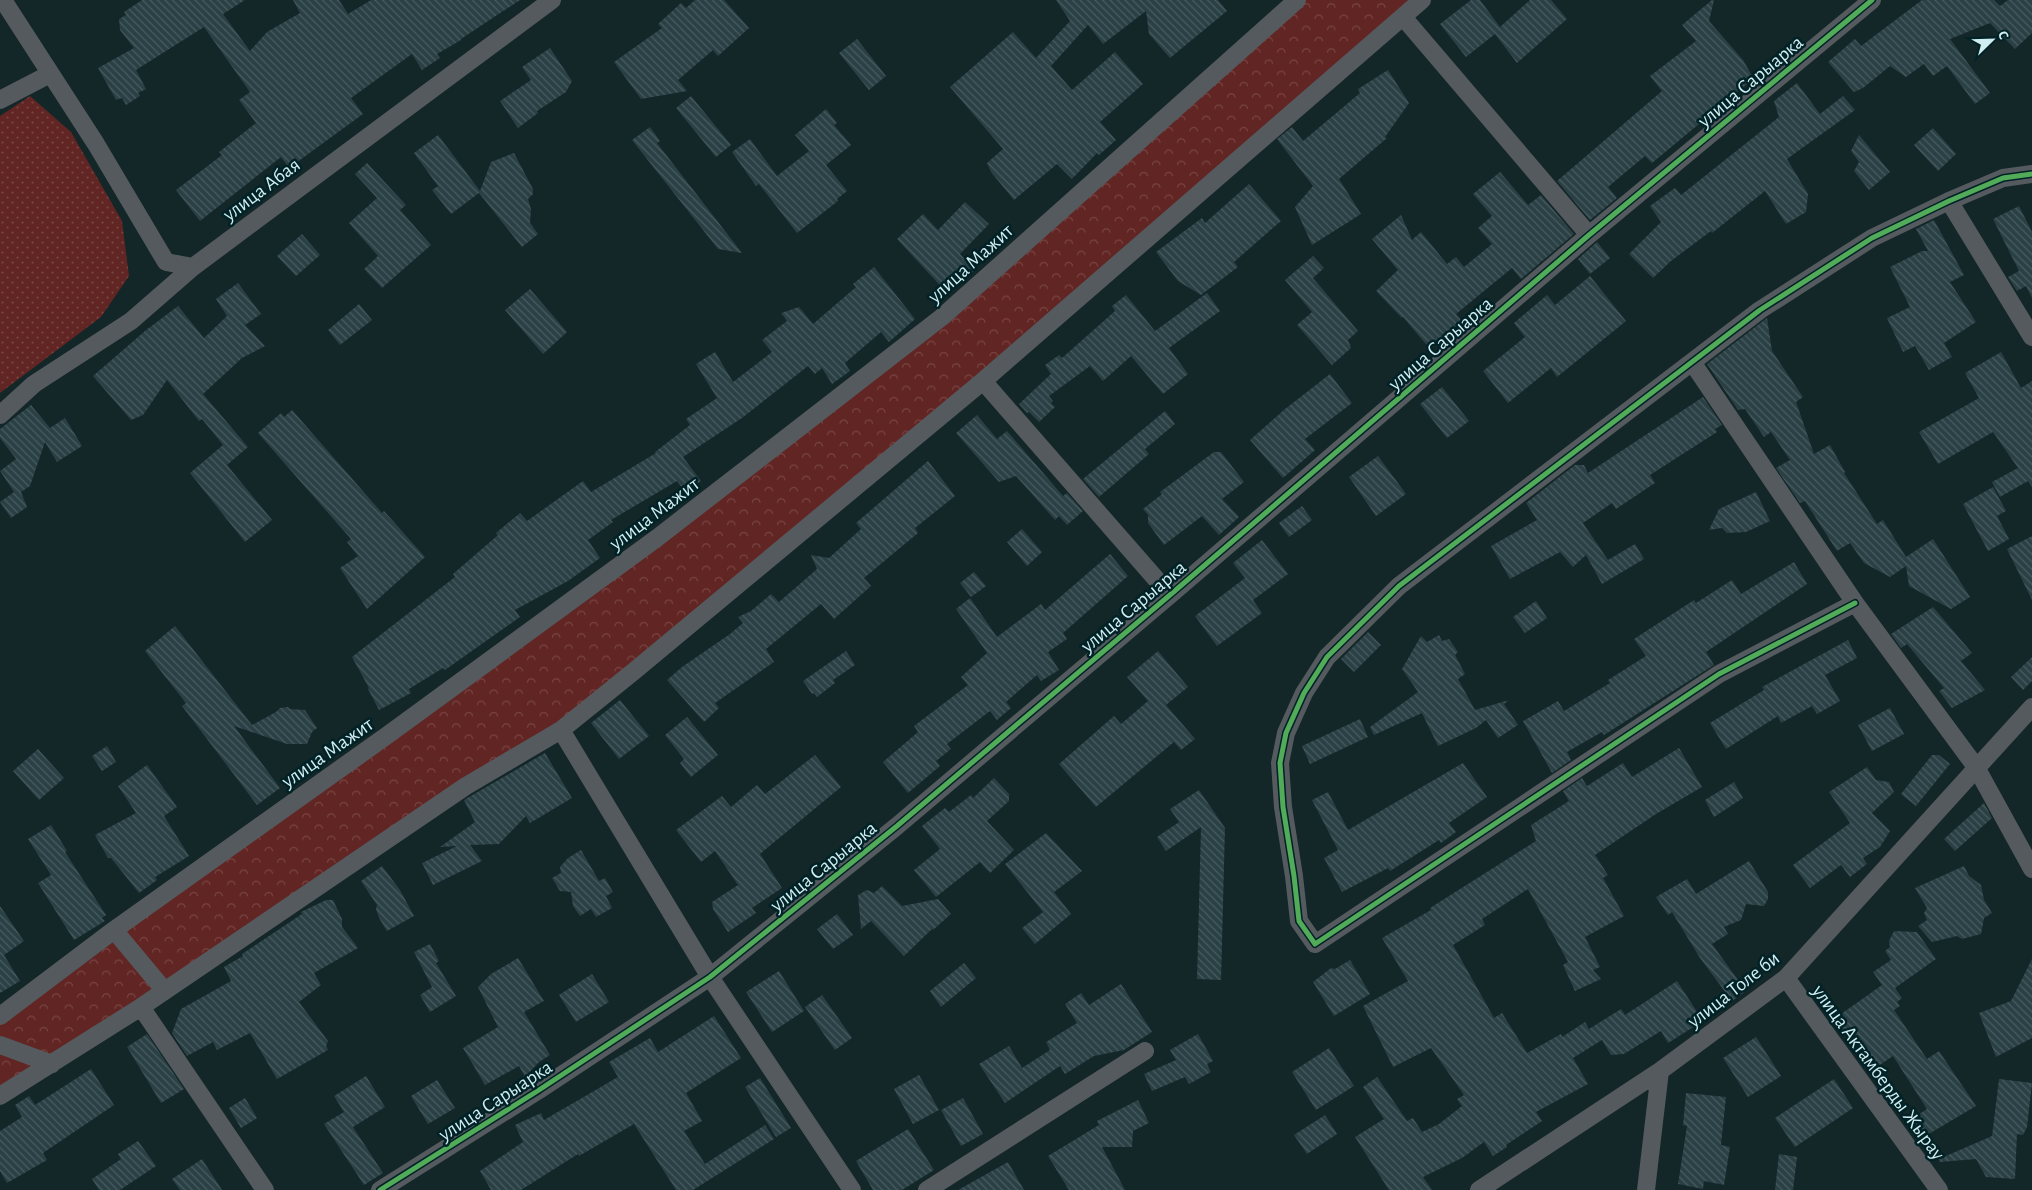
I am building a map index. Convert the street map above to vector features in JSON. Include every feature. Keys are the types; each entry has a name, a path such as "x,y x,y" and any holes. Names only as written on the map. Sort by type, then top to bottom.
{"street":[{"path":"3,0 96,144 166,262 193,267"},
{"name":"улица Абая","path":"0,415 34,384 131,321 193,267 552,0"},
{"name":"улица Мажит","path":"0,1016 114,930 389,734 657,538 942,317 1298,0"},
{"path":"0,1096 141,1007 466,786 560,730 641,666 983,380 1422,0"},
{"name":"улица Сарыарка","path":"380,1190 539,1090 710,977 897,826 1170,595 1589,235 1872,0"},
{"path":"1403,17 1589,235"},
{"path":"0,100 50,74"},
{"path":"1856,603 1719,674 1315,944 1299,921 1283,807 1280,763 1286,733 1304,693 1327,657 1399,586 1760,310 1872,238 2003,178 2032,174"},
{"path":"1949,202 2032,337"},
{"path":"1692,362 1856,603 1976,766 2032,869"},
{"path":"983,380 1170,595"},
{"name":"улица Толе би","path":"1479,1190 1660,1071 1786,978 1976,766 2032,707"},
{"path":"560,730 710,977 852,1190"},
{"path":"114,930 164,990"},
{"name":"улица Актамберды Жырау","path":"1786,978 1939,1190"},
{"path":"141,1007 265,1190"},
{"path":"0,1045 52,1064"},
{"path":"927,1190 1145,1051"},
{"path":"1646,1190 1660,1071"}],"green space":[{"path":"1300,0 1429,0 985,384 560,721 0,1096 0,1022 939,316"},
{"path":"30,96 71,132 122,221 129,276 101,317 0,393 0,116"}],"building":[{"path":"142,0 245,0 223,14 250,51 267,32 300,13 293,0 339,0 348,14 371,0 520,0 437,54 440,58 422,70 412,54 351,98 363,114 289,168 281,157 200,221 176,190 222,155 219,152 256,123 239,100 250,92 204,27 136,70 146,89 138,93 140,96 126,105 122,98 116,100 98,68 134,48 120,30 119,19 126,15 124,12"},
{"path":"695,0 724,0 749,28 718,56 713,50 678,80 687,91 641,99 614,62 662,28 658,24 681,3 686,8"},
{"path":"1056,0 1218,0 1227,11 1170,58 1149,34 1146,11 1103,44 1088,25 1051,66 1072,90 1115,52 1143,84 1100,122 1116,140 1099,155 1097,153 1072,179 1057,164 1014,200 991,172 987,163 1003,149 950,87 1013,32 1036,58 1070,21"},
{"path":"1471,0 1480,0 1500,27 1530,0 1551,0 1567,19 1517,63 1495,34 1466,57 1440,24"},
{"path":"1714,0 1709,21 1743,60 1751,74 1752,80 1652,163 1645,156 1608,187 1617,198 1590,220 1557,181 1662,91 1650,76 1696,41 1682,25"},
{"path":"1922,0 1994,0 2000,6 2008,0 2032,0 2032,33 2015,49 1990,23 1950,39 1990,93 1975,104 1947,66 1933,76 1924,64 1906,77 1890,66 1863,88 1854,92 1828,62 1855,39 1861,46"},
{"path":"857,39 886,76 869,90 839,53"},
{"path":"550,48 572,81 566,92 537,111 538,113 518,128 500,101 531,80 522,67"},
{"path":"1388,70 1409,103 1385,137 1387,138 1339,179 1361,214 1312,245 1295,207 1313,186 1277,139 1292,127 1303,141 1360,93 1358,89"},
{"path":"1797,83 1820,114 1843,96 1855,110 1787,159 1808,194 1806,212 1786,224 1765,191 1712,233 1711,231 1671,261 1653,278 1629,254 1661,222 1650,206 1675,188 1681,195 1779,117 1774,101"},
{"path":"691,96 731,145 716,157 676,108"},
{"path":"826,109 837,123 834,125 851,145 826,165 847,191 837,199 838,201 797,233 759,184 756,186 732,152 750,139 777,176 809,151 795,135"},
{"path":"650,127 660,141 657,143 742,253 718,249 632,140"},
{"path":"1933,128 1956,154 1938,171 1914,145"},
{"path":"438,135 480,191 491,162 514,153 533,189 533,194 528,199 531,209 530,223 538,234 522,247 479,193 451,214 432,190 438,186 414,153"},
{"path":"1859,135 1890,172 1869,190 1854,171 1859,162 1851,151"},
{"path":"367,163 406,205 400,210 431,245 382,288 364,269 378,256 349,223 377,198 355,174"},
{"path":"1500,172 1528,205 1541,195 1574,234 1521,279 1512,268 1456,314 1462,321 1430,349 1403,317 1376,291 1398,270 1372,239 1401,215 1412,240 1421,232 1447,264 1456,257 1464,267 1492,244 1478,228 1492,216 1473,194"},
{"path":"1249,184 1281,221 1234,262 1238,267 1201,295 1178,281 1156,252 1202,218 1205,223"},
{"path":"965,202 989,224 960,254 975,270 948,294 897,239 923,214 938,230"},
{"path":"2019,206 2032,232 2032,298 2026,286 2017,291 2008,277 2019,271 1993,219"},
{"path":"1934,220 1964,275 1950,282 1976,322 1944,343 1952,357 1929,370 1915,346 1903,352 1887,318 1910,307 1890,267 1922,251 1928,251 1916,229"},
{"path":"302,234 320,255 296,276 277,256"},
{"path":"1597,242 1610,258 1590,274 1578,259"},
{"path":"1313,256 1324,268 1313,278 1358,331 1348,340 1351,348 1332,365 1297,325 1312,312 1285,280"},
{"path":"874,267 915,319 889,342 881,332 845,363 850,371 832,384 822,368 815,374 808,366 742,418 683,457 701,481 685,492 677,481 611,520 613,522 588,540 600,558 568,581 515,610 520,617 445,670 443,668 409,689 411,693 379,710 352,657 455,577 453,574 520,513 527,521 583,481 591,492 656,453 690,425 686,419 717,398 696,364 715,352 733,382 772,352 762,340 787,321 781,313 799,307 813,324 856,287 853,284"},
{"path":"1590,276 1626,321 1557,377 1551,368 1508,403 1483,371 1525,337 1514,323 1547,295 1555,305"},
{"path":"238,283 261,314 245,325 265,346 242,358 203,394 248,447 227,465 272,520 245,542 190,473 223,445 202,419 199,421 167,380 143,415 131,420 93,376 145,331 178,306 204,338 227,316 216,299"},
{"path":"530,289 567,332 543,354 505,310"},
{"path":"1207,293 1220,311 1169,348 1188,374 1163,394 1131,356 1103,381 1090,366 1049,396 1053,401 1051,403 1055,407 1039,422 1019,404 1051,374 1045,365 1059,355 1062,358 1115,311 1112,306 1126,295 1155,331"},
{"path":"359,304 372,320 340,345 328,330"},
{"path":"1767,318 1772,351 1803,397 1796,402 1814,454 1830,445 1844,473 1877,524 1883,520 1906,557 1933,539 1970,597 1951,609 1909,586 1906,566 1890,577 1864,563 1850,543 1837,551 1805,501 1800,503 1776,468 1790,460 1771,432 1764,437 1745,409 1738,410 1707,364"},
{"path":"2001,352 2021,388 2032,381 2032,487 2028,481 2000,497 1992,482 2018,468 1993,432 1938,464 1919,432 1979,398 1965,373"},
{"path":"1330,374 1352,403 1305,439 1315,450 1283,478 1250,440 1285,409"},
{"path":"1442,387 1469,421 1447,438 1420,404"},
{"path":"1703,397 1722,425 1715,429 1717,432 1650,475 1655,483 1616,509 1612,503 1583,523 1608,560 1635,544 1644,559 1602,584 1586,555 1573,567 1560,552 1510,579 1491,546 1537,520 1526,503 1575,465 1584,465 1588,473"},
{"path":"31,405 50,428 65,418 82,446 57,462 45,442 30,486 21,492 27,507 11,518 0,502 14,492 0,471 16,459 0,438 0,429"},
{"path":"292,410 382,513 384,511 425,557 367,609 340,568 358,556 347,542 351,539 258,433 281,413 284,417"},
{"path":"1165,411 1175,424 1145,449 1149,454 1099,497 1083,479"},
{"path":"977,415 997,439 1007,431 1063,496 1067,493 1083,511 1067,525 1059,516 1055,520 1016,476 999,482 956,433"},
{"path":"1214,452 1221,452 1244,482 1222,499 1239,517 1219,535 1202,516 1164,545 1148,523 1148,515 1143,509 1162,494 1160,492"},
{"path":"1378,456 1406,494 1376,516 1349,477"},
{"path":"928,461 955,496 915,528 918,533 864,578 871,586 834,619 821,604 766,649 774,662 715,703 719,708 704,722 667,680 682,667 730,634 743,623 738,617 751,611 771,594 779,602 817,569 811,555 829,558 861,529 856,523"},
{"path":"1993,487 2006,511 1997,516 2009,539 1988,551 1963,504"},
{"path":"1756,492 1770,521 1746,532 1727,533 1722,528 1709,530 1719,509"},
{"path":"1302,506 1312,520 1289,537 1279,523"},
{"path":"1022,529 1042,552 1027,566 1007,542"},
{"path":"2032,536 2032,600 2007,549"},
{"path":"1262,540 1288,574 1253,600 1262,613 1217,646 1195,616 1245,578 1233,563"},
{"path":"1110,554 1128,576 1063,633 1067,639 1048,652 1059,670 1041,681 1037,675 1006,702 1011,708 997,720 990,711 947,744 951,749 936,761 940,766 908,793 883,762 918,732 914,726 968,685 961,677 987,653 956,609 970,598 997,637 1041,604 1045,610"},
{"path":"1794,562 1807,584 1706,652 1714,665 1604,735 1602,732 1567,752 1571,760 1552,773 1523,721 1558,701 1564,711 1610,683 1608,680 1646,656 1634,639 1694,600 1696,603 1732,580 1741,594"},
{"path":"974,572 986,586 971,597 960,583"},
{"path":"1536,601 1547,618 1525,633 1513,617"},
{"path":"1933,607 1972,653 1961,661 1985,690 1952,708 1939,691 1944,688 1907,644 1901,648 1891,634"},
{"path":"175,626 252,725 280,708 288,707 290,709 305,710 317,728 312,732 307,744 287,744 234,726 280,788 257,805 182,706 186,703 145,651"},
{"path":"1368,632 1381,645 1354,672 1341,659"},
{"path":"1439,635 1442,641 1449,639 1458,652 1455,655 1465,674 1458,679 1475,710 1509,700 1504,704 1518,725 1498,738 1486,720 1476,728 1438,746 1422,713 1374,735 1370,727 1418,692 1402,669 1421,636 1427,642"},
{"path":"1848,640 1857,658 1825,675 1840,701 1817,714 1812,706 1781,723 1778,716 1726,749 1710,723 1764,690 1762,687"},
{"path":"846,651 855,665 833,680 835,683 817,697 814,693 812,694 803,681"},
{"path":"1158,651 1188,687 1166,705 1195,739 1181,750 1174,742 1096,807 1059,764 1114,716 1121,724 1148,701 1127,677"},
{"path":"2032,657 2032,681 2023,690 2011,677"},
{"path":"620,700 649,736 619,759 591,723"},
{"path":"1890,708 1904,734 1872,751 1858,725"},
{"path":"687,717 718,755 691,777 680,763 684,759 665,735"},
{"path":"1360,719 1368,737 1310,764 1302,746"},
{"path":"107,746 116,762 102,771 92,756"},
{"path":"1679,748 1702,787 1656,814 1595,855 1608,875 1603,878 1624,916 1585,937 1600,967 1593,970 1601,979 1575,991 1563,965 1568,962 1528,889 1482,919 1485,925 1453,945 1494,1018 1502,1013 1527,1053 1561,1034 1562,1037 1585,1022 1589,1029 1621,1009 1625,1015 1677,981 1703,1021 1668,1043 1661,1031 1624,1054 1611,1055 1602,1040 1573,1058 1588,1084 1536,1112 1542,1121 1506,1145 1507,1147 1493,1156 1484,1142 1462,1158 1423,1177 1432,1190 1389,1190 1355,1137 1384,1119 1363,1087 1377,1077 1407,1121 1413,1118 1422,1132 1439,1124 1462,1106 1457,1099 1464,1095 1431,1048 1393,1067 1363,1006 1408,981 1382,938 1431,910 1430,908 1536,841 1531,825 1569,801 1563,791 1582,778 1587,786 1623,763 1632,777"},
{"path":"38,749 64,778 39,800 13,771"},
{"path":"545,753 572,798 530,823 526,816 499,844 470,845 482,861 433,885 422,863 457,846 440,847 475,822 464,800"},
{"path":"815,755 841,787 760,854 782,888 752,908 756,913 728,932 713,909 712,902 738,885 715,851 701,862 676,830 722,796 731,807 757,785 765,794"},
{"path":"1932,755 1939,755 1950,764 1916,806 1901,794"},
{"path":"1463,763 1487,797 1449,823 1456,832 1441,843 1439,840 1390,871 1388,868 1342,892 1324,858 1338,850 1312,800 1328,792 1348,830"},
{"path":"147,765 177,807 164,816 189,856 155,877 157,880 139,893 111,858 108,858 95,835 136,813 118,786"},
{"path":"1867,767 1876,780 1889,782 1894,792 1872,813 1890,831 1880,847 1863,858 1867,864 1850,877 1841,865 1810,888 1793,865 1850,823 1829,792"},
{"path":"994,778 1009,794 1009,801 987,821 1014,850 990,873 980,862 936,897 914,870 940,849 922,826 945,808 949,812 971,795 973,798"},
{"path":"1734,782 1743,798 1714,817 1705,800"},
{"path":"1199,790 1225,828 1221,980 1197,979 1201,827 1166,851 1157,837 1179,822 1170,809"},
{"path":"1984,803 1992,818 1955,851 1944,839"},
{"path":"51,825 67,851 65,852 106,915 102,918 105,921 74,940 38,883 51,875 28,839"},
{"path":"1046,833 1082,871 1054,892 1071,914 1035,944 1022,928 1043,912 1005,864"},
{"path":"581,850 599,881 605,878 613,892 606,896 612,908 596,917 591,909 580,916 573,906 571,892 560,891 552,878 561,873 560,867 568,858"},
{"path":"1749,861 1768,892 1768,899 1764,906 1746,904 1741,920 1724,927 1728,934 1712,944 1746,991 1732,1001 1700,958 1672,912 1668,915 1656,897 1687,879 1696,894"},
{"path":"382,866 400,890 414,916 387,931 379,918 376,909 377,905 361,881"},
{"path":"1964,866 1969,876 1981,885 1984,900 1992,913 1984,918 1981,934 1962,939 1957,936 1932,942 1918,926 1927,920 1924,913 1927,908 1915,888"},
{"path":"882,886 902,906 938,899 951,914 904,956 871,921 861,929 858,895 867,890 874,893"},
{"path":"326,900 333,900 342,919 342,927 358,948 314,973 321,985 299,1002 328,1041 326,1046 328,1050 277,1079 250,1033 217,1050 213,1042 187,1056 172,1033 181,1009 231,981 224,967 243,956 242,954 302,914 301,912"},
{"path":"0,906 24,941 4,955 20,981 0,993"},
{"path":"837,914 853,935 833,949 817,929"},
{"path":"1894,931 1917,932 1936,959 1895,988 1902,998 1897,1002 1900,1006 1894,1010 1927,1059 1939,1051 1976,1106 1922,1138 1910,1120 1927,1109 1893,1056 1874,1069 1850,1033 1845,1036 1834,1019 1882,985 1873,972 1891,960 1885,951 1890,947 1889,941"},
{"path":"430,944 439,961 436,963 456,996 430,1012 420,995 432,987 414,952"},
{"path":"518,958 544,1001 524,1012 550,1055 539,1062 525,1077 519,1066 485,1085 463,1048 498,1027 478,987 491,974"},
{"path":"2032,959 2032,1038 1996,1057 1979,1013 2011,1001"},
{"path":"1350,960 1370,994 1334,1016 1313,982 1331,968 1335,969"},
{"path":"964,963 976,978 941,1007 930,991"},
{"path":"779,971 804,1011 772,1032 746,992"},
{"path":"592,974 609,1002 576,1022 559,995"},
{"path":"1121,984 1152,1032 1124,1050 1094,1056 1065,1074 1060,1066 1005,1103 979,1064 1009,1046 1022,1068 1050,1050 1046,1042 1077,1023 1065,1004 1081,993 1089,1005"},
{"path":"822,995 852,1038 835,1050 805,1007"},
{"path":"714,1016 741,1058 686,1093 702,1121 684,1131 705,1164 765,1125 774,1139 693,1190 676,1190 634,1124 579,1156 578,1154 521,1190 491,1190 480,1171 523,1142 515,1125 541,1113 544,1120 618,1077 609,1062 650,1038 658,1052"},
{"path":"147,1034 184,1089 161,1103 127,1047"},
{"path":"1198,1034 1213,1061 1207,1064 1211,1072 1189,1084 1185,1077 1152,1091 1144,1074 1176,1060 1170,1050"},
{"path":"1756,1037 1781,1076 1748,1097 1723,1058"},
{"path":"1329,1048 1354,1086 1316,1110 1292,1072"},
{"path":"91,1069 114,1105 43,1153 47,1160 7,1183 0,1171 0,1131 22,1117 15,1105 29,1096 35,1105"},
{"path":"919,1075 939,1110 913,1124 894,1089"},
{"path":"366,1076 385,1107 353,1127 383,1173 364,1185 324,1124 344,1112 334,1096"},
{"path":"760,1078 791,1128 776,1137 745,1087"},
{"path":"1834,1079 1853,1108 1795,1147 1775,1118"},
{"path":"1999,1079 2032,1083 2027,1127 2023,1135 2017,1134 2015,1179 1986,1177 1976,1159 1940,1162 1939,1159 1992,1136"},
{"path":"437,1080 455,1108 428,1124 411,1096"},
{"path":"1686,1093 1726,1097 1721,1145 1730,1147 1724,1185 1704,1181 1703,1189 1678,1184 1687,1126 1683,1125"},
{"path":"245,1098 257,1118 241,1128 229,1108"},
{"path":"963,1098 983,1134 961,1146 941,1110"},
{"path":"1138,1100 1149,1123 1133,1131 1132,1147 1102,1147 1125,1190 1069,1190 1048,1156 1099,1125 1097,1121"},
{"path":"1325,1115 1337,1134 1307,1154 1294,1135"},
{"path":"908,1129 934,1170 902,1190 873,1190 856,1161"},
{"path":"138,1141 156,1166 120,1190 99,1190 92,1179 121,1159 118,1154"},
{"path":"1779,1154 1797,1157 1793,1190 1775,1190"},
{"path":"202,1159 222,1190 180,1190 172,1179"},
{"path":"1008,1162 1024,1190 958,1190"}],"cycle path":[{"path":"380,1190 539,1090 710,977 897,826 1170,595 1589,235 1872,0"},
{"path":"1855,603 1719,674 1315,944 1299,921 1283,807 1280,763 1286,733 1304,693 1327,657 1399,586 1760,310 1872,238 1949,201 2003,178 2032,174"}]}
